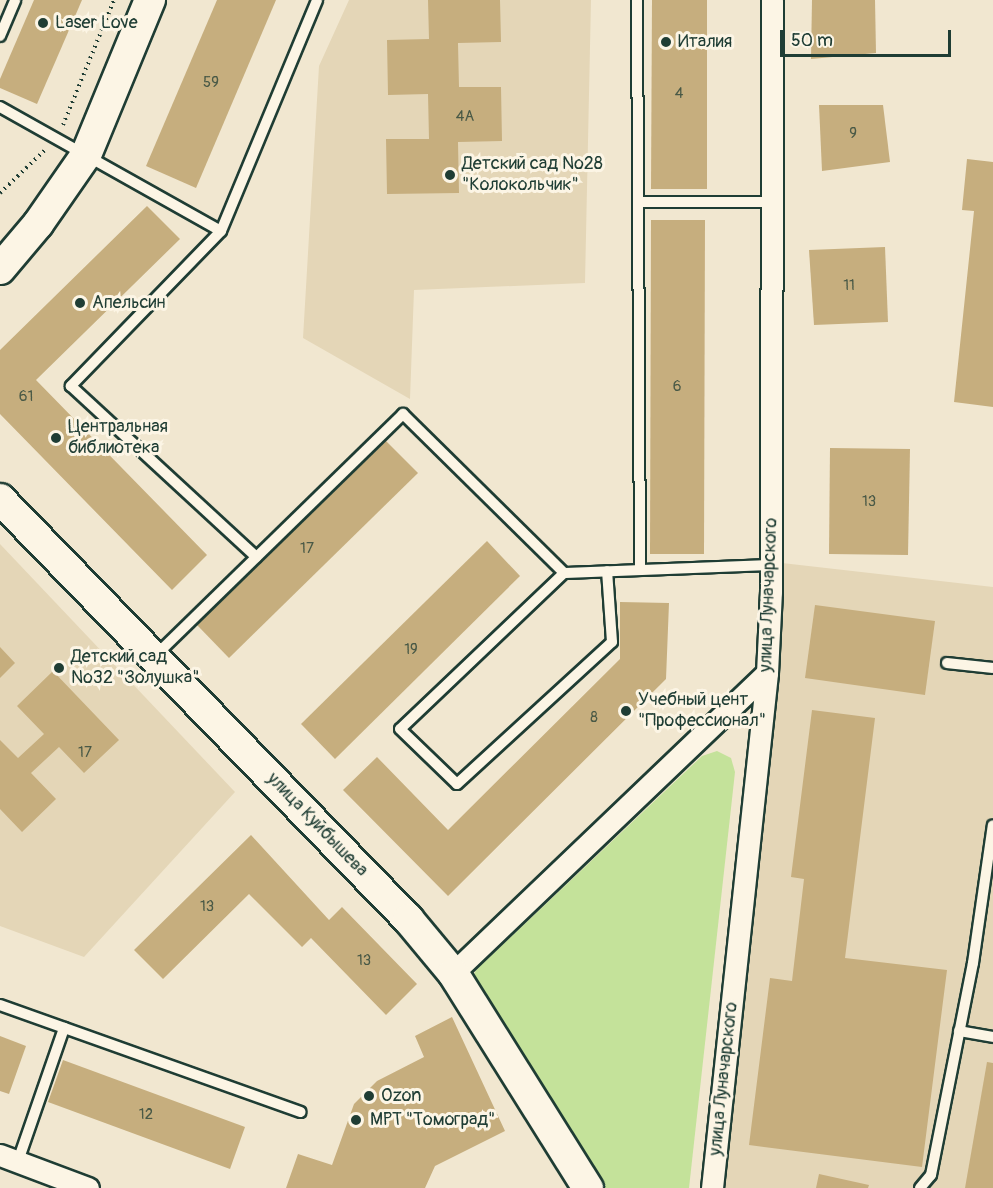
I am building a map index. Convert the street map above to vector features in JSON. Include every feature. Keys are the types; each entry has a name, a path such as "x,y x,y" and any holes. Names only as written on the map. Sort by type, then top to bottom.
{"street":[{"path":"0,269 38,224 86,155 150,0"},
{"name":"улица Луначарского","path":"712,1188 767,673 771,565 772,0"},
{"name":"улица Куйбышева","path":"0,499 408,919 453,973 588,1188"},
{"path":"453,973 767,673"},
{"path":"9,1158 88,1188"}],"lane":[{"path":"0,36 15,0"},
{"path":"256,557 71,386 221,231 316,0"},
{"path":"637,0 640,570"},
{"path":"0,107 221,231"},
{"path":"638,202 771,202"},
{"path":"154,658 403,414 564,573"},
{"path":"607,571 612,642 457,784 400,729 564,573 607,571 771,565"},
{"path":"947,663 993,668"},
{"path":"920,1188 931,1175 973,963 993,825"},
{"path":"0,1005 301,1112"},
{"path":"9,1158 64,1028"},
{"path":"959,1031 993,1037"}],"path":[{"path":"0,193 57,138 114,0"}],"shaded area":[{"name":"Детский сад №28 \"Колокольчик\"","path":"349,0 591,0 585,283 414,290 410,399 303,338 319,66"},
{"name":"Детский сад №32 \"Золушка\"","path":"0,544 235,792 84,957 0,926"},
{"path":"782,563 993,587 993,1188 722,1188"}],"green space":[{"path":"717,751 731,758 735,772 689,1188 605,1188 474,986 472,978 476,970 702,756"}],"building":[{"path":"34,0 82,0 37,104 0,88 0,79"},
{"path":"217,0 276,0 196,188 146,166"},
{"path":"428,0 500,0 501,42 458,43 459,87 501,87 502,141 458,142 459,193 387,194 386,139 429,139 428,94 388,95 387,40 429,39"},
{"path":"652,0 707,0 707,189 651,189"},
{"path":"812,0 875,0 876,53 811,59"},
{"path":"819,105 883,105 890,162 822,171"},
{"path":"967,159 993,162 993,407 954,402 974,211 962,210"},
{"path":"147,206 180,239 36,380 207,555 172,590 0,414 0,350"},
{"path":"651,220 705,220 704,554 650,554"},
{"path":"885,247 888,322 814,325 809,250"},
{"path":"386,441 418,473 229,658 197,625"},
{"path":"830,448 910,449 908,555 829,554"},
{"path":"487,541 520,576 335,759 301,724"},
{"path":"620,602 669,603 666,679 448,896 343,790 377,757 448,830 620,659"},
{"path":"815,605 935,621 925,695 805,678"},
{"path":"0,647 15,663 0,678"},
{"path":"53,671 119,740 84,773 59,747 31,773 56,799 22,832 0,809 0,740 18,758 44,734 17,706"},
{"path":"812,710 875,718 845,958 947,970 922,1167 749,1145 770,978 792,981 804,879 791,877"},
{"path":"251,835 329,920 342,907 417,984 386,1015 311,938 302,947 249,894 163,979 134,950"},
{"path":"452,1017 505,1131 435,1166 425,1188 286,1188 298,1154 332,1165 354,1104 377,1081 424,1057 415,1036"},
{"path":"0,1036 26,1046 9,1094 0,1091"},
{"path":"63,1060 245,1127 230,1169 48,1102"},
{"path":"987,1062 993,1063 993,1188 965,1188"},
{"path":"819,1174 869,1185 868,1188 816,1188"}],"place":[{"name":"Laser Love","path":"43,23"},
{"name":"Италия","path":"666,42"},
{"name":"Детский сад №28 \"Колокольчик\"","path":"450,175"},
{"name":"Апельсин","path":"80,303"},
{"name":"Центральная библиотека","path":"56,438"},
{"name":"Детский сад №32 \"Золушка\"","path":"59,668"},
{"name":"Учебный цент \"Профессионал\"","path":"626,711"},
{"name":"Ozon","path":"369,1096"},
{"name":"МРТ \"Томоград\"","path":"356,1120"}]}
